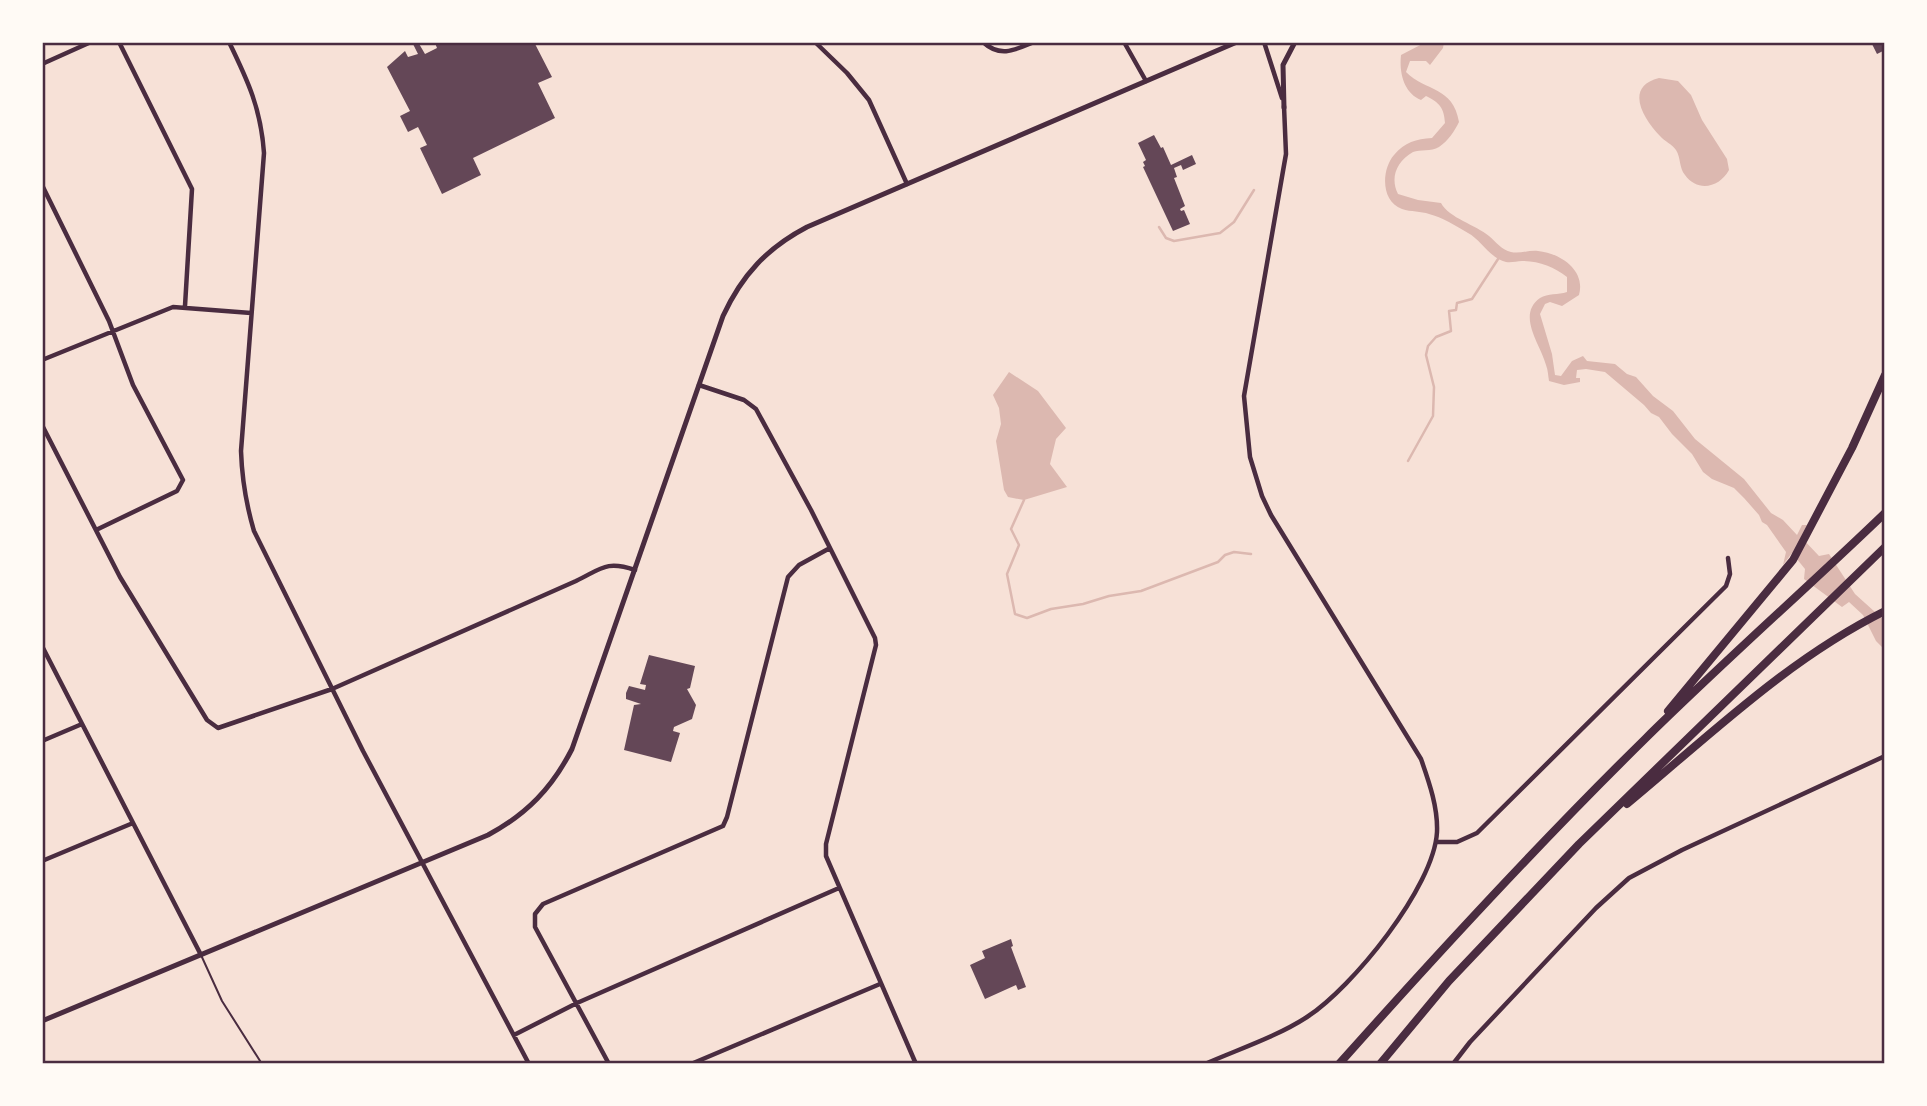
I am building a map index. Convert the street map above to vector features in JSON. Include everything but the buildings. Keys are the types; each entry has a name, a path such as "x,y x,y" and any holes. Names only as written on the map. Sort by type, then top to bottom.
{"highway":[{"path":"1647,737 1793,560 1852,448 1885,375"},
{"path":"1339,1064 1434,958 1647,737 1885,513"},
{"path":"1380,1064 1449,981 1579,844 1885,547"},
{"path":"1579,844 1790,669 1852,628 1885,611"}],"street":[{"path":"42,64 91,42"},
{"path":"119,42 192,189 185,306"},
{"path":"229,42 253,92 263,130 259,234 241,451 245,499 254,531 332,689 529,1064"},
{"path":"815,42 851,77 869,100 906,184"},
{"path":"983,42 991,49 1005,53 1034,42"},
{"path":"1124,42 1146,81"},
{"path":"42,1021 423,863 507,825 524,813 551,785 572,749 716,335 731,297 760,259 781,242 807,227 1237,42"},
{"path":"1264,42 1284,108"},
{"path":"1205,1064 1296,1023 1335,994 1407,908 1424,876 1436,842 1436,811 1421,759 1271,515 1250,457 1244,396 1284,163 1283,65 1296,42"},
{"path":"42,185 113,332 133,384 183,482 177,491 96,530"},
{"path":"42,360 170,308 185,306 251,313"},
{"path":"699,385 744,400 756,409 872,631 876,645 826,844 826,856 916,1064"},
{"path":"42,425 121,580 207,720 214,727 222,728 332,689 576,581 605,565 621,565 636,570"},
{"path":"609,1064 535,927 535,914 543,904 723,826 788,577 799,565 830,548"},
{"path":"1436,842 1457,842 1477,833 1726,586 1730,574 1728,558"},
{"path":"42,646 201,955"},
{"path":"42,741 82,724"},
{"path":"1453,1064 1470,1042 1596,908 1629,878 1682,850 1885,756"},
{"path":"42,861 133,823"},
{"path":"514,1035 577,1003 839,888"},
{"path":"691,1064 881,984"}],"lane":[{"path":"201,955 222,1001 262,1064"}],"shaded area":[{"path":"1426,42 1444,42 1443,48 1430,65 1426,61 1410,61 1406,72 1445,96 1456,110 1459,122 1439,147 1413,152 1402,161 1395,176 1398,194 1441,203 1450,213 1484,232 1508,251 1546,252 1569,264 1579,278 1579,295 1562,306 1550,302 1545,304 1540,314 1552,354 1555,375 1561,376 1572,361 1583,356 1587,361 1615,364 1627,374 1636,377 1653,396 1673,411 1695,439 1744,479 1771,513 1783,520 1797,535 1802,525 1807,525 1801,537 1819,556 1829,554 1855,594 1885,621 1885,650 1876,641 1863,615 1849,602 1842,607 1804,579 1805,569 1792,553 1783,565 1786,552 1744,498 1734,488 1703,472 1692,454 1659,417 1605,372 1577,370 1576,378 1580,378 1580,382 1564,385 1549,381 1547,367 1532,330 1530,313 1540,298 1567,292 1567,277 1540,263 1501,260 1473,236 1449,222 1426,213 1402,209 1390,200 1385,177 1394,155 1411,142 1432,138 1445,123 1444,113 1438,104 1426,96 1421,100 1410,93 1402,75 1401,55"},
{"path":"1659,78 1678,81 1691,95 1702,120 1727,159 1729,170 1715,184 1702,186 1690,181 1683,172 1676,150 1654,129 1643,112 1639,96 1642,88 1648,82"},
{"path":"1009,372 1038,391 1066,428 1056,439 1050,464 1067,487 1024,500 1008,497 1004,490 996,441 1001,424 999,408 993,395"}],"waterway":[{"path":"1159,227 1166,238 1174,241 1220,233 1234,222 1254,190"},
{"path":"1408,461 1433,416 1434,387 1426,355 1428,346 1436,337 1451,331 1449,311 1456,310 1457,303 1472,299 1500,256"},
{"path":"1024,500 1011,529 1019,545 1007,574 1015,614 1027,618 1051,609 1141,591 1218,562 1225,555 1234,552 1251,554"}]}
